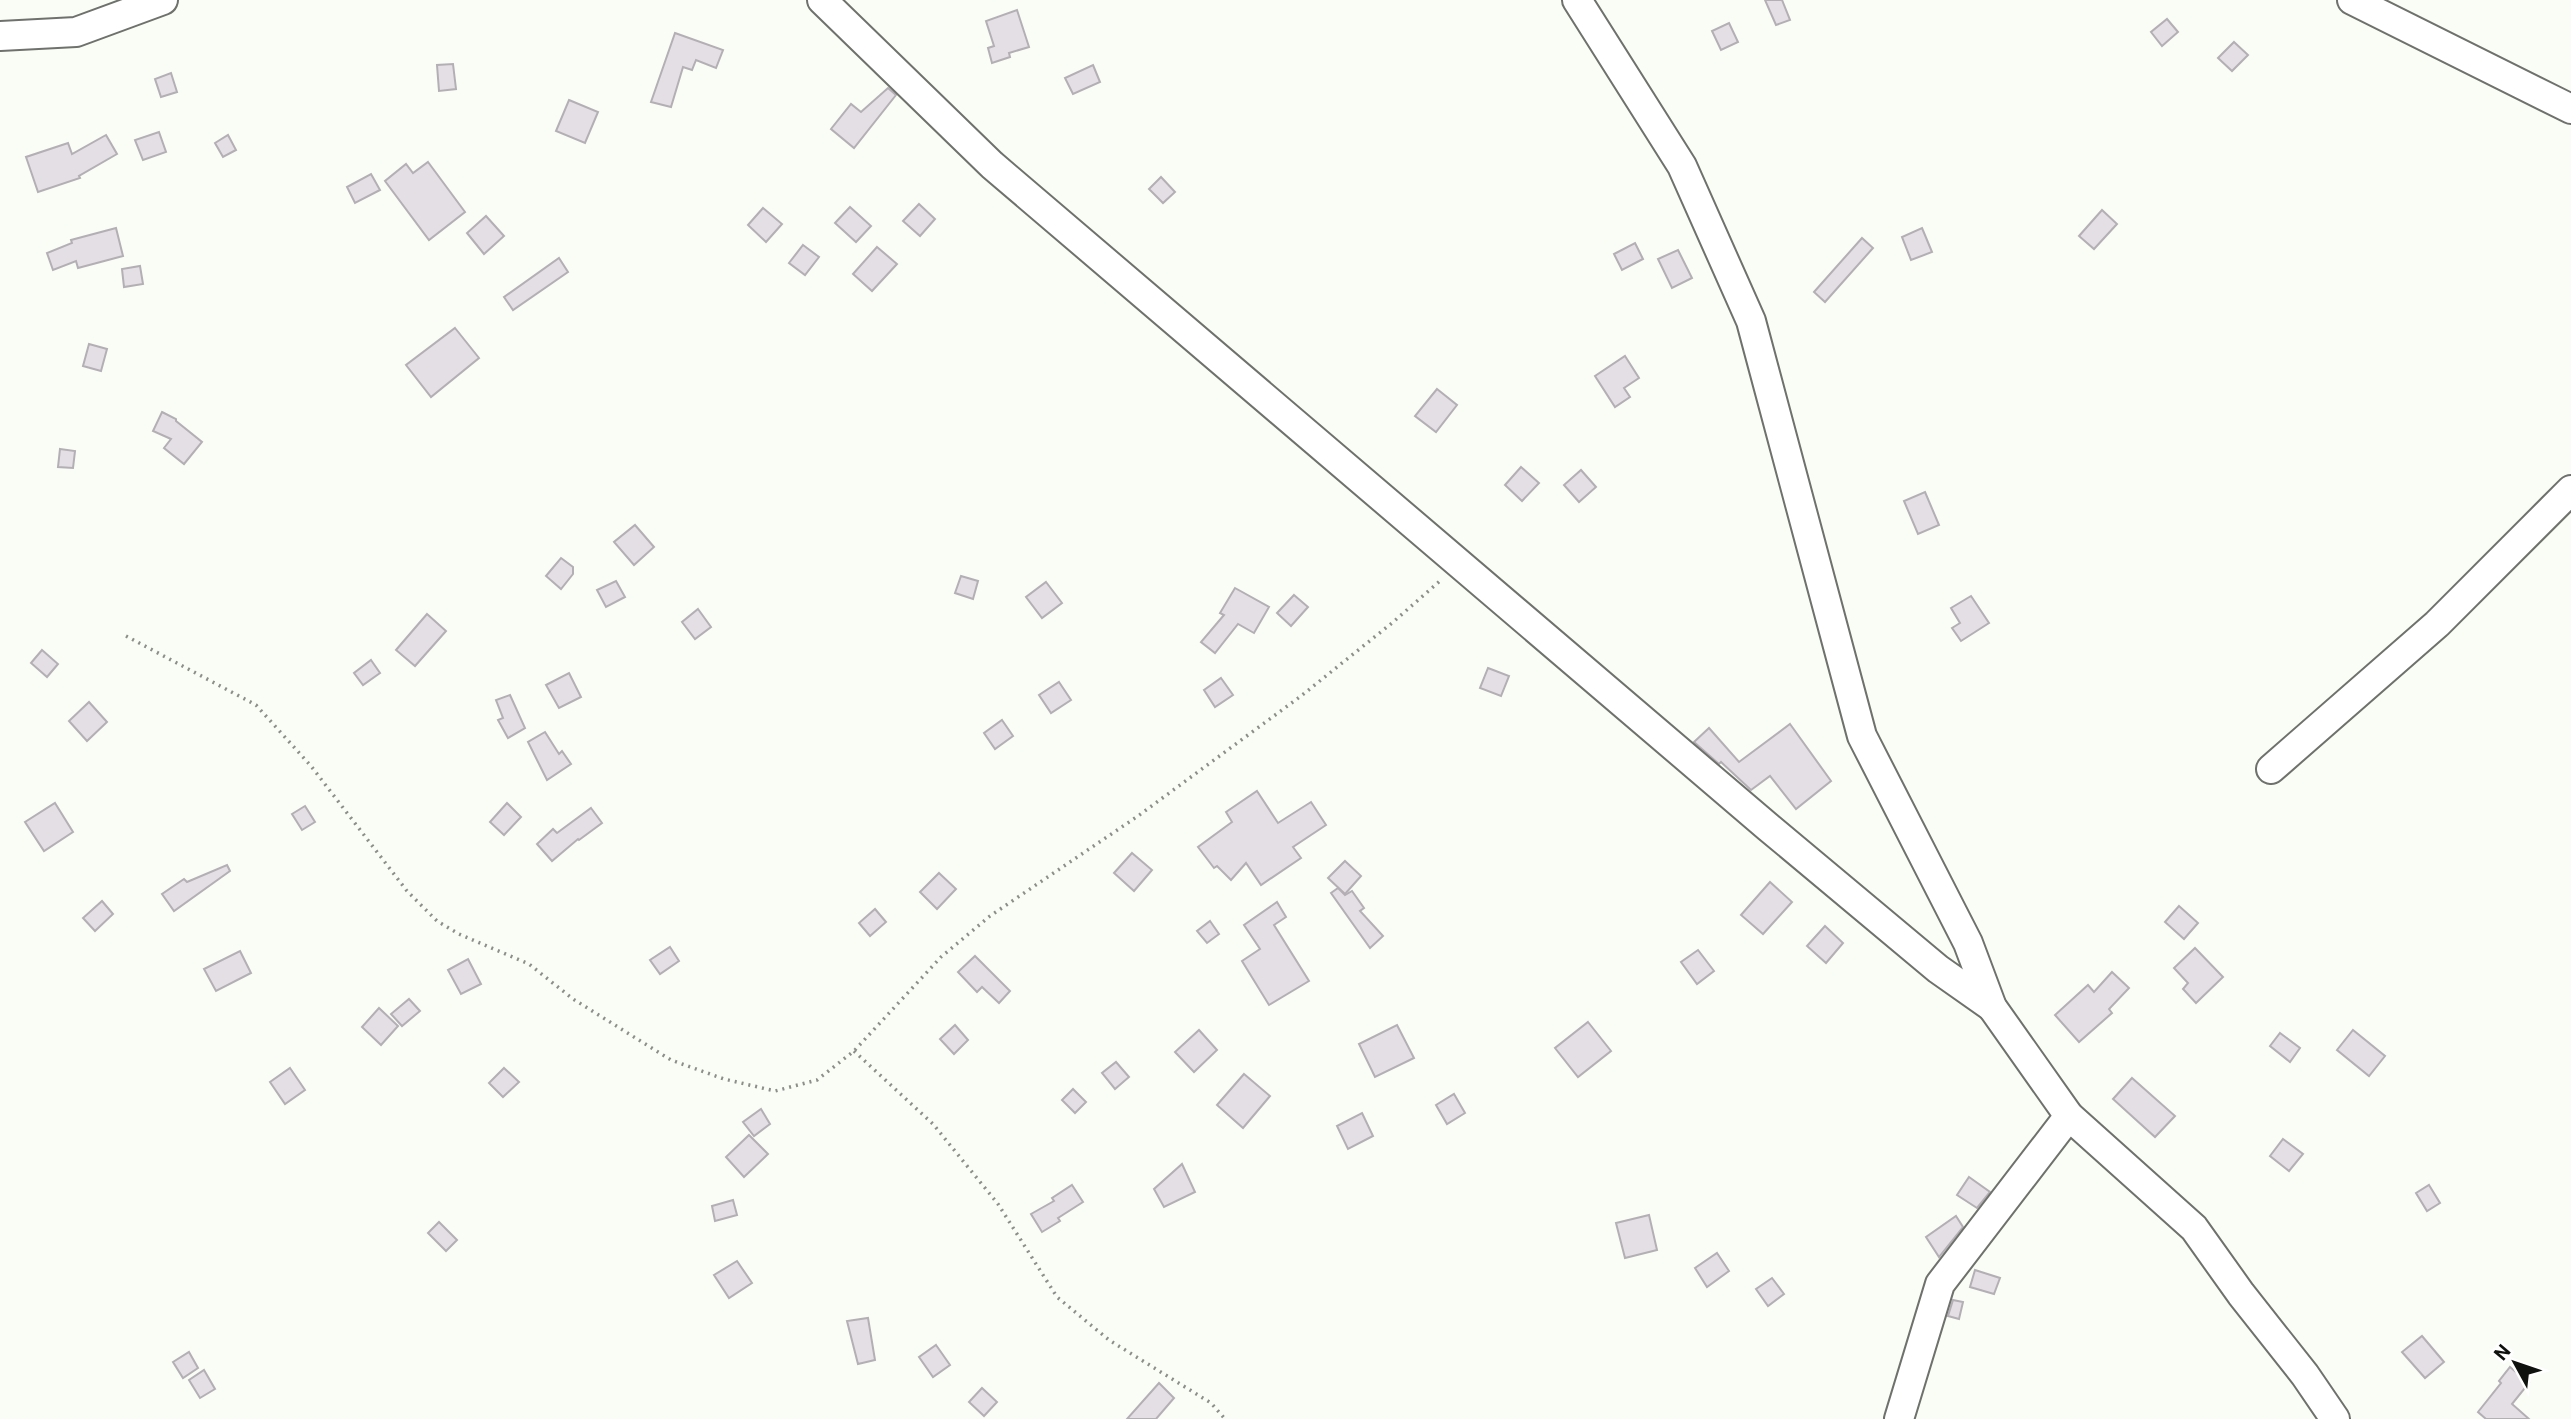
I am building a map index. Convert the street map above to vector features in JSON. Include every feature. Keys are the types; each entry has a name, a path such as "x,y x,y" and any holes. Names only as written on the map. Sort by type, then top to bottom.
{"street":[{"path":"0,36 76,32 163,0"},
{"path":"822,0 992,165 1458,564 1938,969 1992,1007"},
{"path":"1577,0 1682,166 1751,321 1862,736 1968,943 1992,1007 2069,1116 2194,1227 2335,1419"},
{"path":"2352,0 2571,109"},
{"path":"2271,769 2437,624 2571,490"},
{"path":"1899,1419 1940,1284 2069,1116"}],"path":[{"path":"126,636 256,705 311,766 407,891 437,921 459,934 529,964 573,999 671,1060 724,1079 775,1091 817,1080 854,1051 941,957 990,916 1138,816 1301,696 1392,623 1458,564"},
{"path":"854,1051 933,1124 998,1204 1057,1297 1108,1340 1210,1403 1225,1419"}],"building":[{"path":"1765,0 1782,0 1790,20 1776,25"},
{"path":"1017,10 1029,47 1009,53 1010,57 992,63 988,48 994,46 986,21"},
{"path":"2167,19 2178,32 2162,46 2151,32"},
{"path":"1729,23 1738,42 1721,50 1712,31"},
{"path":"675,33 723,50 716,68 696,60 692,70 683,67 671,107 651,102"},
{"path":"2234,42 2248,55 2232,71 2218,58"},
{"path":"453,64 456,89 439,91 437,65"},
{"path":"1093,65 1100,82 1073,94 1065,78"},
{"path":"171,73 177,92 161,97 155,79"},
{"path":"888,88 896,95 854,148 831,129 851,104 861,112"},
{"path":"569,100 598,112 585,143 556,131"},
{"path":"159,132 166,152 143,160 135,140"},
{"path":"106,135 117,154 79,176 80,178 38,192 26,157 68,143 72,154"},
{"path":"228,135 236,150 223,157 215,143"},
{"path":"428,162 465,212 429,240 385,181 406,164 413,173"},
{"path":"371,174 380,190 355,203 347,187"},
{"path":"1161,177 1175,192 1163,203 1149,189"},
{"path":"919,204 935,219 920,236 903,221"},
{"path":"850,207 871,226 856,242 835,223"},
{"path":"763,208 782,224 766,242 748,225"},
{"path":"2102,210 2117,224 2094,249 2079,236"},
{"path":"486,216 504,236 484,254 467,233"},
{"path":"116,228 123,256 78,268 76,261 53,270 47,253 72,243 71,240"},
{"path":"1922,228 1932,252 1911,260 1902,237"},
{"path":"1862,238 1873,248 1825,302 1814,292"},
{"path":"1635,243 1643,259 1622,270 1614,254"},
{"path":"803,245 819,257 805,275 789,263"},
{"path":"877,247 897,264 872,291 853,274"},
{"path":"1678,250 1692,278 1672,288 1658,259"},
{"path":"559,258 568,272 513,310 504,297"},
{"path":"140,266 143,284 124,287 122,269"},
{"path":"455,328 479,358 431,397 406,365"},
{"path":"89,344 107,349 101,371 83,366"},
{"path":"1625,356 1639,378 1624,388 1630,397 1615,407 1595,376"},
{"path":"1437,389 1457,405 1436,432 1415,416"},
{"path":"162,412 176,419 202,442 184,464 164,448 171,439 153,431"},
{"path":"60,449 75,451 73,468 58,467"},
{"path":"1521,467 1539,483 1522,501 1505,485"},
{"path":"1581,470 1596,487 1579,502 1564,485"},
{"path":"1925,492 1939,525 1918,534 1904,501"},
{"path":"635,525 654,547 634,565 614,542"},
{"path":"561,558 573,567 573,574 561,589 546,576"},
{"path":"961,576 978,581 973,599 955,593"},
{"path":"616,581 625,597 606,607 597,590"},
{"path":"1046,582 1062,603 1042,618 1026,597"},
{"path":"1235,588 1269,607 1254,633 1238,624 1215,653 1201,642 1224,615 1220,613"},
{"path":"1294,595 1308,607 1291,626 1277,613"},
{"path":"1971,596 1989,623 1961,641 1952,628 1960,623 1951,608"},
{"path":"698,609 711,627 695,639 682,622"},
{"path":"427,614 446,631 415,666 396,650"},
{"path":"42,650 58,664 47,677 31,663"},
{"path":"371,660 380,673 363,685 354,673"},
{"path":"1488,668 1509,676 1501,696 1480,688"},
{"path":"569,673 581,697 559,708 546,685"},
{"path":"1221,678 1233,695 1215,707 1204,690"},
{"path":"1059,682 1071,700 1051,713 1039,695"},
{"path":"510,695 525,728 508,738 498,720 503,718 496,700"},
{"path":"89,702 107,722 87,741 69,721"},
{"path":"1002,720 1013,736 995,749 984,733"},
{"path":"1790,724 1831,781 1796,809 1770,776 1751,790 1694,742 1709,728 1739,762"},
{"path":"545,732 559,754 562,751 571,764 547,780 528,742"},
{"path":"1257,791 1278,823 1311,802 1326,825 1293,847 1301,858 1261,885 1246,863 1231,880 1217,866 1214,868 1198,847 1232,822 1226,812"},
{"path":"55,803 73,832 44,851 25,822"},
{"path":"507,803 521,817 504,835 490,822"},
{"path":"305,806 315,822 302,830 292,814"},
{"path":"591,808 602,823 552,861 537,844 553,829 557,833"},
{"path":"1132,853 1152,870 1134,891 1114,873"},
{"path":"1345,861 1361,876 1345,894 1328,878"},
{"path":"227,865 230,871 174,911 162,894 184,879 187,882"},
{"path":"939,873 956,889 937,909 920,892"},
{"path":"1770,882 1792,902 1763,934 1741,915"},
{"path":"1338,888 1345,895 1352,891 1364,908 1360,911 1383,936 1370,948 1331,893"},
{"path":"102,901 113,914 95,931 83,918"},
{"path":"1277,902 1286,917 1274,925 1309,981 1269,1005 1242,961 1260,949 1244,925"},
{"path":"2179,906 2198,923 2184,939 2165,922"},
{"path":"875,909 886,922 870,936 859,923"},
{"path":"1210,921 1219,934 1207,943 1197,931"},
{"path":"1825,926 1843,943 1826,963 1807,946"},
{"path":"670,947 679,961 660,974 650,960"},
{"path":"2195,948 2223,977 2196,1003 2183,989 2188,983 2174,968"},
{"path":"1698,950 1714,971 1697,984 1681,962"},
{"path":"240,951 251,973 216,991 204,969"},
{"path":"975,956 1010,991 999,1003 982,987 977,992 958,972"},
{"path":"468,959 481,984 461,994 448,970"},
{"path":"2112,972 2129,988 2109,1009 2112,1013 2079,1042 2055,1015 2088,985 2094,992"},
{"path":"409,999 420,1011 402,1026 391,1014"},
{"path":"379,1008 398,1026 381,1045 362,1027"},
{"path":"1588,1022 1611,1051 1578,1077 1555,1048"},
{"path":"955,1025 968,1040 954,1054 940,1039"},
{"path":"1397,1025 1414,1058 1375,1077 1359,1044"},
{"path":"1199,1030 1217,1050 1194,1072 1175,1052"},
{"path":"2353,1030 2385,1056 2369,1076 2337,1050"},
{"path":"2280,1033 2300,1048 2290,1062 2270,1046"},
{"path":"1116,1062 1129,1077 1115,1089 1102,1073"},
{"path":"290,1068 305,1090 285,1104 270,1082"},
{"path":"504,1068 519,1082 503,1097 489,1083"},
{"path":"1244,1074 1270,1096 1243,1128 1217,1105"},
{"path":"2132,1078 2175,1116 2155,1137 2113,1099"},
{"path":"1073,1089 1086,1102 1075,1113 1062,1100"},
{"path":"1454,1094 1465,1113 1447,1124 1436,1105"},
{"path":"761,1109 770,1124 754,1136 743,1122"},
{"path":"1362,1113 1373,1136 1348,1149 1337,1126"},
{"path":"749,1135 768,1154 744,1177 726,1157"},
{"path":"2283,1139 2303,1154 2289,1171 2270,1156"},
{"path":"1182,1164 1195,1192 1164,1207 1154,1189"},
{"path":"1969,1177 1990,1192 1977,1208 1957,1195"},
{"path":"1072,1185 1083,1202 1042,1232 1031,1214 1054,1201 1052,1198"},
{"path":"2429,1185 2440,1203 2427,1211 2416,1193"},
{"path":"733,1200 737,1215 715,1221 712,1206"},
{"path":"1649,1215 1657,1250 1625,1258 1616,1223"},
{"path":"1956,1216 1963,1227 1939,1257 1926,1237"},
{"path":"439,1222 457,1240 446,1251 428,1233"},
{"path":"1717,1253 1729,1271 1707,1287 1695,1268"},
{"path":"737,1261 752,1283 729,1298 714,1275"},
{"path":"1975,1270 2000,1278 1994,1294 1970,1287"},
{"path":"1772,1278 1784,1294 1768,1306 1756,1289"},
{"path":"1953,1300 1963,1302 1959,1319 1948,1316"},
{"path":"868,1318 875,1360 858,1364 847,1321"},
{"path":"2422,1336 2444,1362 2425,1378 2402,1352"},
{"path":"936,1345 950,1365 933,1377 919,1357"},
{"path":"189,1352 198,1368 183,1378 173,1362"},
{"path":"2510,1367 2529,1383 2512,1404 2529,1419 2486,1419 2478,1412"},
{"path":"204,1370 215,1389 200,1398 189,1380"},
{"path":"1159,1383 1174,1398 1156,1419 1127,1419"},
{"path":"982,1388 997,1402 984,1416 969,1402"}]}
